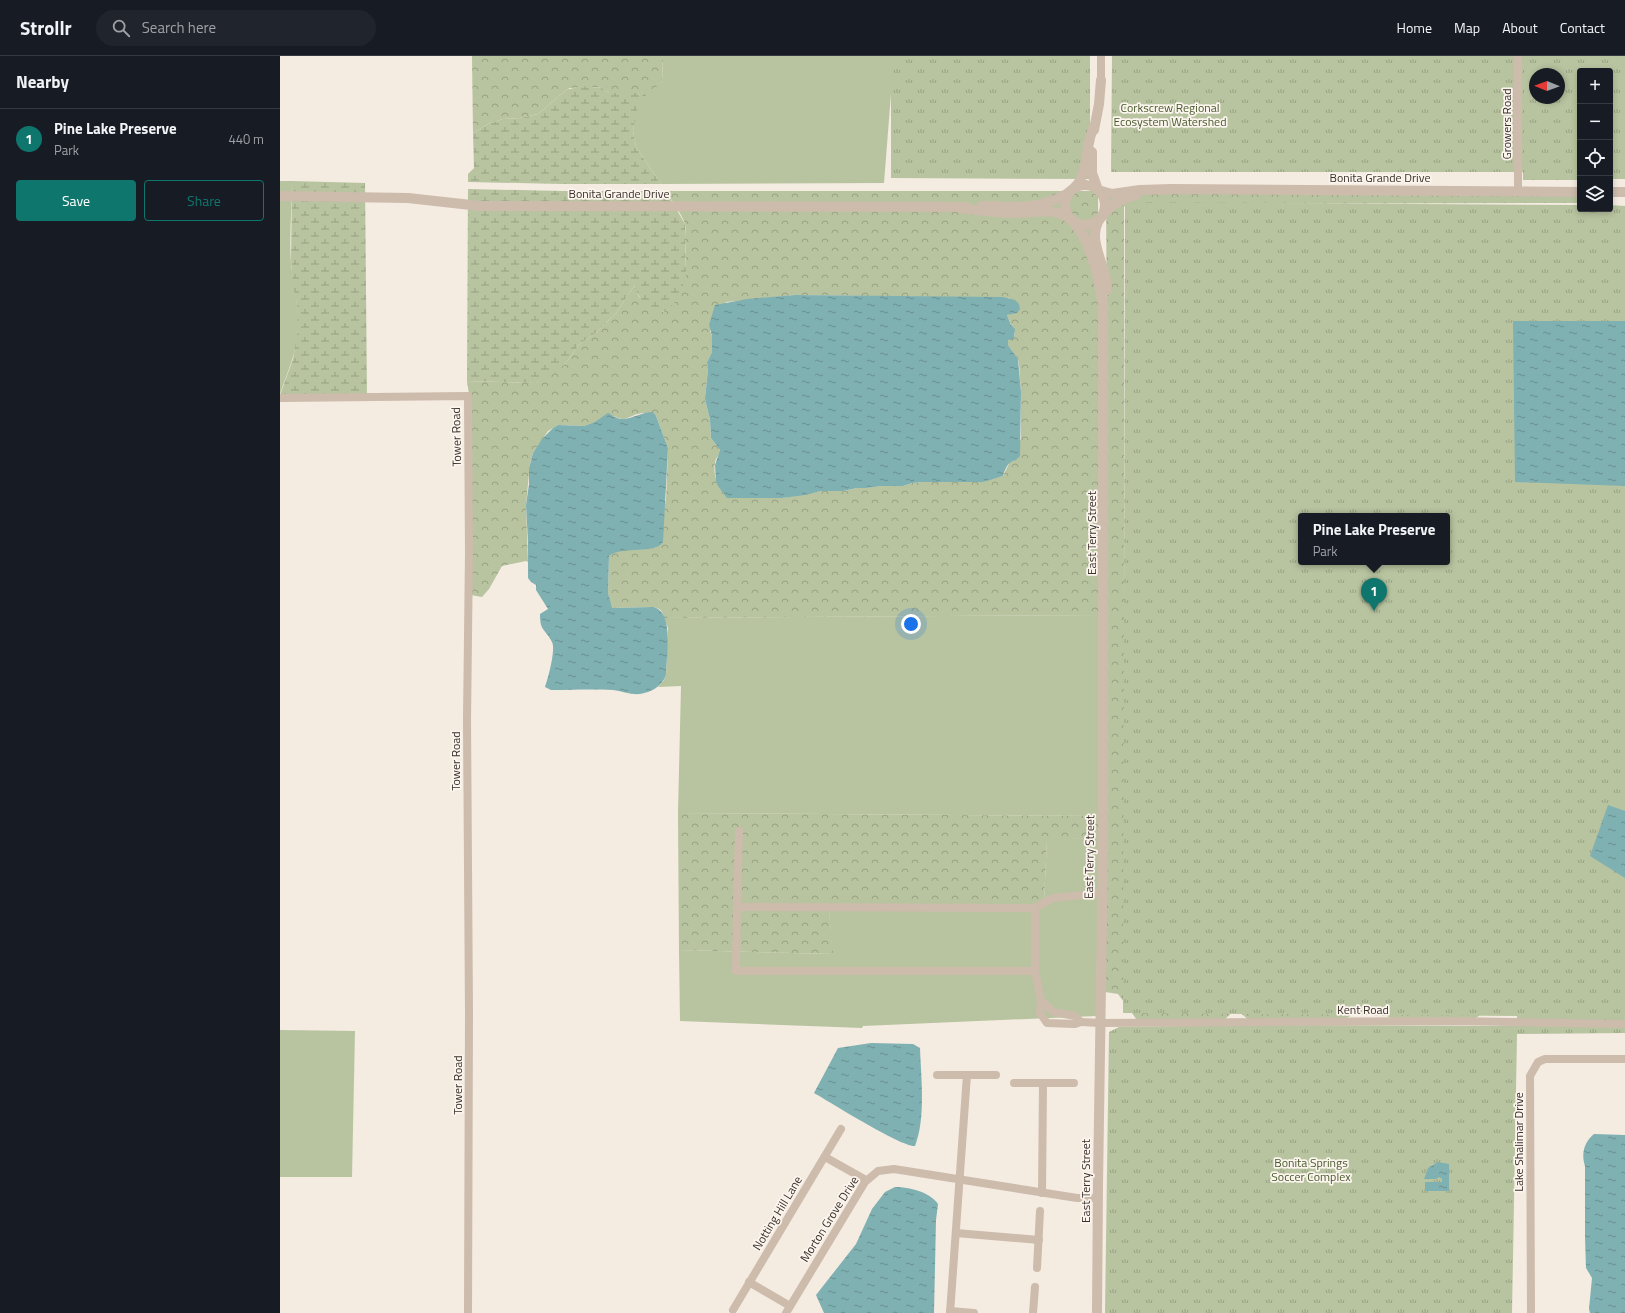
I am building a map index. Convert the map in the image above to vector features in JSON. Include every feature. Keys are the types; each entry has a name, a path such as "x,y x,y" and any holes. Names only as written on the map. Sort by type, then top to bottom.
{"street":[{"path":"1094,126 1090,134 1083,175 1075,189 1067,198 1065,206 1067,213 1072,220 1079,224 1087,225 1095,222 1101,217 1105,205 1103,197 1098,190 1092,165 1094,126 1099,104 1101,80 1101,56"},
{"name":"Growers Road","path":"1518,56 1518,191"},
{"path":"1075,189 1086,186 1098,190"},
{"name":"Bonita Grande Drive","path":"280,196 408,198 480,206 880,206 959,208 996,206 1019,207 1039,205 1059,198 1075,189"},
{"name":"Bonita Grande Drive","path":"1101,217 1109,208 1128,197 1145,193 1164,194 1176,189"},
{"name":"Bonita Grande Drive","path":"1098,190 1112,194 1140,190 1176,189 1577,192"},
{"path":"1613,192 1625,192"},
{"name":"Bonita Grande Drive","path":"959,208 1000,213 1058,212 1072,220"},
{"name":"East Terry Street","path":"1101,217 1095,230 1095,237 1104,271 1109,301 1109,332 1103,402"},
{"name":"East Terry Street","path":"1072,220 1086,243 1101,288 1103,305 1102,893 1097,1313"},
{"name":"Tower Road","path":"280,398 468,396 468,1313"},
{"path":"739,831 736,971 1035,971"},
{"path":"737,907 1035,908 1053,898 1102,893"},
{"path":"1035,908 1035,971 1041,1000 1041,1015 1047,1023 1075,1024 1082,1022"},
{"path":"1041,1000 1053,1012 1075,1016 1082,1022"},
{"path":"1041,1015 1049,1008"},
{"name":"Kent Road","path":"1082,1022 1444,1021 1625,1024"},
{"name":"Lake Shalimar Drive","path":"1531,1313 1530,1076 1538,1062 1545,1059 1625,1059"},
{"path":"937,1075 996,1075"},
{"path":"967,1075 950,1312 974,1313"},
{"path":"1014,1083 1074,1083"},
{"path":"1042,1192 1043,1083"},
{"name":"Notting Hill Lane","path":"733,1310 841,1129"},
{"path":"824,1156 866,1180"},
{"name":"Morton Grove Drive","path":"788,1309 866,1180 878,1171 894,1169 1078,1198 1098,1198"},
{"path":"1037,1268 1040,1211"},
{"path":"956,1233 1039,1240"},
{"path":"749,1282 788,1309"},
{"path":"1033,1313 1035,1287"}],"green space":[{"path":"472,56 663,56 662,82 645,96 640,96 638,93 609,93 602,88 593,87 570,88 538,114 520,118 503,119 488,124 473,133"},
{"path":"663,56 892,56 893,68 884,183 661,184 636,147 633,131 639,96 662,82"},
{"name":"Corkscrew Regional Ecosystem Watershed","path":"891,56 1090,56 1090,179 891,178"},
{"name":"Corkscrew Regional Ecosystem Watershed","path":"1112,56 1625,56 1625,179 1613,179 1613,68 1577,68 1577,180 1523,180 1523,172 1111,172"},
{"path":"581,86 602,88 609,93 638,93 640,96 633,131 636,147 661,184 468,182 468,174 474,168 473,133 488,124 503,119 520,118 538,114 566,90"},
{"path":"280,181 292,181 290,253 298,322 294,354 280,394"},
{"path":"292,181 365,183 367,397 280,395 293,359 298,329 297,304 293,285 291,260"},
{"path":"468,189 666,191 685,224 686,276 680,297 670,308 663,312 645,303 639,296 634,286 616,313 597,332 580,344 565,364 552,375 536,383 467,381"},
{"path":"666,191 1098,191 1099,615 664,618 661,610 653,607 611,608 608,593 609,556 619,551 637,548 655,548 666,500 668,448 656,416 644,413 640,413 625,419 614,416 584,426 558,425 548,431 533,453 530,463 526,505 528,562 526,561 502,566 489,589 482,597 471,595 469,394 467,381 536,383 565,364 580,344 597,332 616,313 634,286 639,297 663,312 671,306 681,290 686,269 685,224","holes":["795,295 1009,298 1012,313 1007,315 1015,334 1014,337 1008,340 1008,345 1018,359 1019,364 1021,392 1021,439 1003,476 977,482 923,482 903,486 857,488 843,491 821,491 782,498 725,493 719,487 714,468 720,450 711,438 710,420 705,399 708,369 707,362 712,352 712,336 710,331 726,302"]},
{"path":"1106,191 1577,196 1577,203 1127,204 1124,207 1124,985 1487,1010 1469,1023 1398,1022 1387,1016 1353,1014 1344,1020 1251,1022 1236,1009 1225,1019 1137,1020 1118,994 1105,992 1108,511"},
{"name":"Bonita Springs Soccer Complex","path":"1125,202 1577,205 1577,212 1613,212 1613,205 1625,206 1625,1033 1517,1034 1512,1313 1105,1313 1109,1032 1119,1027 1242,1025 1517,1026 1517,1016 1123,1013"},
{"path":"1099,615 1099,816 678,813 681,686 658,687 666,675 668,628 664,618"},
{"path":"678,813 1099,816 1099,837 1047,841 1044,901 829,909 833,954 679,950"},
{"path":"1099,837 1096,1016 863,1026 862,1028 680,1021 679,950 832,954 829,909 1044,900 1047,840"},
{"path":"280,1030 355,1031 352,1177 280,1177"}],"water":[{"path":"795,295 1003,297 1015,300 1019,304 1020,309 1017,313 1007,315 1011,325 1015,329 1014,339 1008,340 1008,345 1018,359 1021,392 1020,456 1009,464 1003,476 983,482 923,482 903,486 857,488 843,491 821,491 782,498 727,498 716,481 715,465 720,450 711,438 710,420 705,399 708,369 707,362 712,352 712,336 709,325 715,305 747,299"},
{"path":"1513,321 1625,321 1625,486 1515,482"},
{"path":"653,412 656,416 668,448 663,542 659,546 653,548 622,551 609,556 608,593 612,608 653,607 660,610 667,626 668,636 666,675 656,688 649,692 640,694 613,690 551,690 545,687 551,664 553,646 542,627 540,620 540,614 548,609 536,590 536,585 528,578 526,505 529,484 529,468 533,453 542,439 558,425 584,426 595,422 608,413 618,419 624,419"},
{"path":"1608,805 1625,811 1625,878 1590,856"},
{"path":"871,1043 913,1044 920,1048 922,1111 921,1123 915,1146 881,1132 814,1093 838,1048"},
{"path":"1594,1134 1625,1135 1625,1313 1590,1313 1589,1309 1592,1278 1586,1268 1585,1166 1583,1153 1586,1144"},
{"path":"1438,1162 1449,1164 1449,1191 1425,1191 1425,1182 1442,1182 1442,1179 1439,1177 1436,1179 1424,1179 1428,1168"},
{"path":"895,1187 925,1193 938,1204 936,1220 934,1313 824,1313 816,1295 856,1244 872,1209 885,1192"}],"place":[{"name":"Pine Lake Preserve","path":"1374,611"}]}
